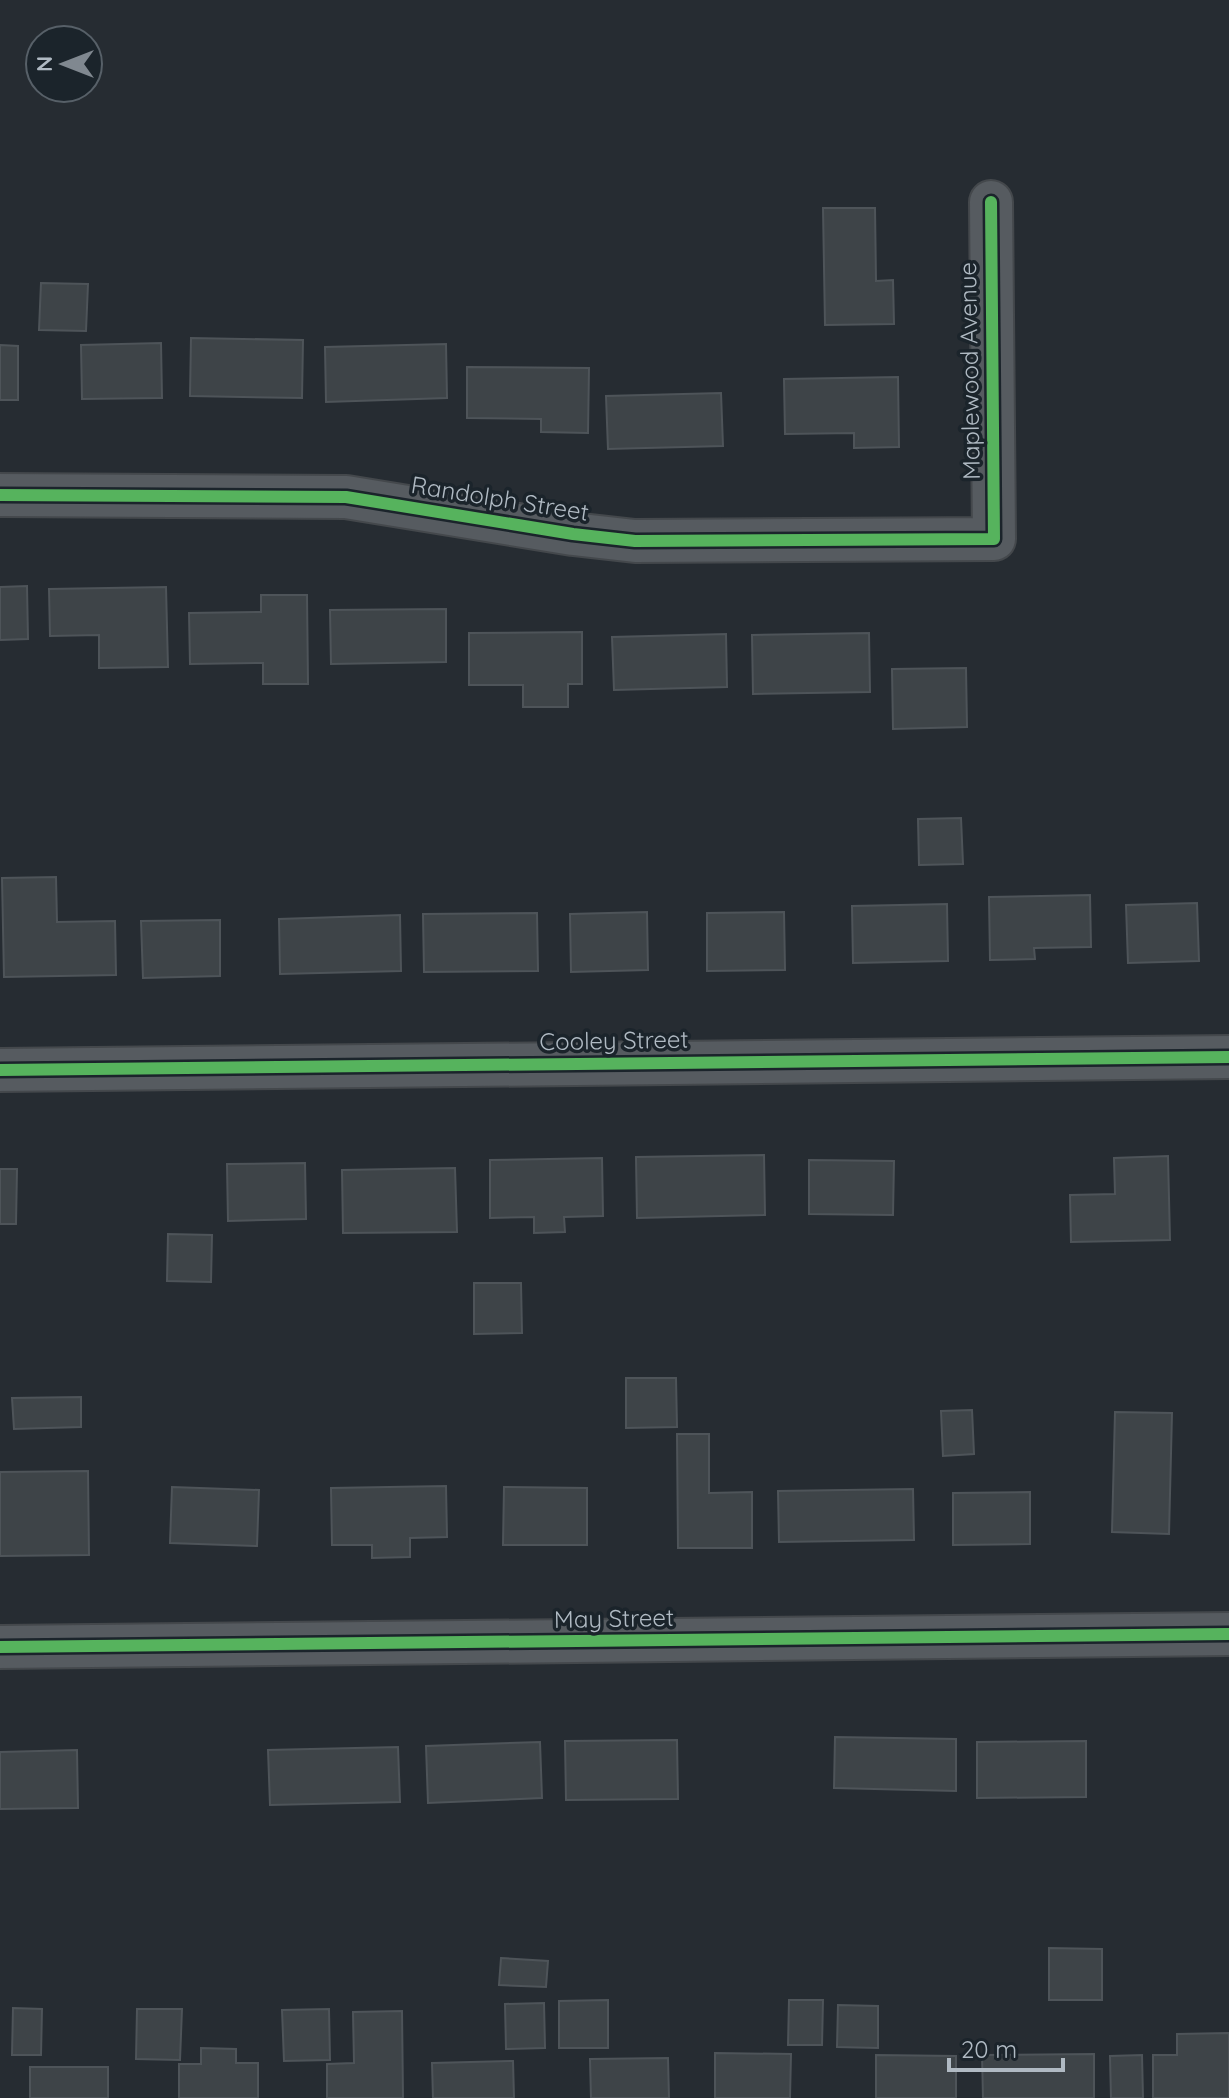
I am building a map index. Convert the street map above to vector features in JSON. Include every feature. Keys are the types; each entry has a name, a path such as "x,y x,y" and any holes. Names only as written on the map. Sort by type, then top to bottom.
{"street":[{"name":"Maplewood Avenue","path":"991,202 994,539"},
{"name":"Randolph Street","path":"0,495 346,497 573,534 635,541 994,539"},
{"name":"Cooley Street","path":"0,1070 1229,1057"},
{"name":"May Street","path":"0,1647 1229,1634"}],"building":[{"path":"823,208 875,208 876,281 893,280 894,324 825,325"},
{"path":"41,283 88,284 86,331 39,330"},
{"path":"191,338 303,340 302,398 190,396"},
{"path":"161,343 162,398 82,399 81,345"},
{"path":"446,344 447,398 326,402 325,347"},
{"path":"0,345 18,346 18,400 0,400"},
{"path":"467,367 589,368 588,433 541,432 541,419 467,418"},
{"path":"898,377 899,447 854,448 854,433 785,434 784,379"},
{"path":"721,393 723,446 608,449 606,396"},
{"path":"27,586 28,639 0,640 0,587"},
{"path":"166,587 168,667 99,668 99,635 50,636 49,589"},
{"path":"261,595 307,595 308,684 263,684 263,663 190,664 189,613 261,612"},
{"path":"446,609 446,662 331,664 330,610"},
{"path":"582,632 582,684 568,684 568,707 523,707 523,685 469,685 469,633"},
{"path":"869,633 870,692 753,694 752,635"},
{"path":"726,634 727,687 614,690 612,637"},
{"path":"966,668 967,727 893,729 892,669"},
{"path":"961,818 963,864 919,865 918,819"},
{"path":"56,877 57,922 115,921 116,975 4,977 2,878"},
{"path":"1090,895 1091,947 1034,948 1035,959 990,960 989,897"},
{"path":"1197,903 1199,961 1128,963 1126,905"},
{"path":"947,904 948,961 853,963 852,906"},
{"path":"647,912 648,970 571,972 570,914"},
{"path":"784,912 785,970 707,971 707,913"},
{"path":"537,913 538,971 424,972 423,914"},
{"path":"400,915 401,971 280,974 279,919"},
{"path":"220,920 220,976 143,978 141,921"},
{"path":"764,1155 765,1215 637,1218 636,1157"},
{"path":"1168,1156 1170,1240 1071,1242 1070,1195 1115,1194 1114,1158"},
{"path":"602,1158 603,1216 564,1217 565,1232 534,1233 534,1217 490,1218 490,1160"},
{"path":"809,1160 894,1161 893,1215 809,1214"},
{"path":"305,1163 306,1219 228,1221 227,1164"},
{"path":"455,1168 457,1232 343,1233 342,1170"},
{"path":"0,1169 17,1169 16,1224 0,1224"},
{"path":"168,1234 212,1235 211,1282 167,1281"},
{"path":"474,1283 521,1283 522,1333 474,1334"},
{"path":"626,1378 676,1378 677,1427 626,1428"},
{"path":"81,1397 81,1427 14,1429 12,1398"},
{"path":"972,1410 974,1454 943,1456 941,1411"},
{"path":"1115,1412 1172,1413 1169,1534 1112,1532"},
{"path":"677,1434 709,1434 709,1493 752,1492 752,1548 678,1548"},
{"path":"88,1471 89,1555 0,1556 0,1472"},
{"path":"446,1486 447,1537 410,1538 410,1557 372,1558 372,1545 332,1545 331,1488"},
{"path":"172,1487 259,1490 257,1546 170,1543"},
{"path":"504,1487 587,1488 587,1545 503,1545"},
{"path":"913,1489 914,1540 779,1542 778,1491"},
{"path":"1030,1492 1030,1544 953,1545 953,1493"},
{"path":"835,1737 956,1739 956,1791 834,1788"},
{"path":"677,1740 678,1799 566,1800 565,1741"},
{"path":"1086,1741 1086,1797 977,1798 977,1742"},
{"path":"540,1742 542,1798 428,1803 426,1746"},
{"path":"398,1747 400,1802 270,1805 268,1750"},
{"path":"77,1750 78,1808 0,1809 0,1752"},
{"path":"1049,1948 1102,1949 1102,2000 1049,2000"},
{"path":"501,1958 548,1961 546,1987 499,1985"},
{"path":"608,2000 608,2048 559,2048 559,2001"},
{"path":"789,2000 823,2000 822,2045 788,2045"},
{"path":"544,2003 545,2048 506,2049 505,2004"},
{"path":"838,2005 878,2006 878,2048 837,2047"},
{"path":"13,2008 42,2009 41,2055 12,2055"},
{"path":"137,2009 182,2009 180,2060 136,2059"},
{"path":"329,2009 330,2060 284,2061 282,2010"},
{"path":"402,2011 403,2098 327,2098 327,2064 354,2063 353,2012"},
{"path":"1229,2033 1229,2098 1153,2098 1153,2055 1177,2055 1177,2034"},
{"path":"201,2048 236,2049 236,2063 258,2063 258,2098 179,2098 179,2064 201,2064"},
{"path":"715,2053 791,2054 790,2098 715,2098"},
{"path":"1094,2054 1094,2098 983,2098 982,2055"},
{"path":"876,2055 956,2056 956,2098 876,2098"},
{"path":"1142,2055 1143,2098 1111,2098 1110,2056"},
{"path":"668,2058 669,2098 591,2098 590,2059"},
{"path":"513,2061 514,2098 433,2098 432,2063"},
{"path":"30,2067 108,2067 108,2098 30,2098"}],"cycle path":[{"path":"0,495 346,497 573,534 635,541 994,539 991,202"},
{"path":"0,1070 1229,1057"},
{"path":"0,1647 1229,1634"}]}
